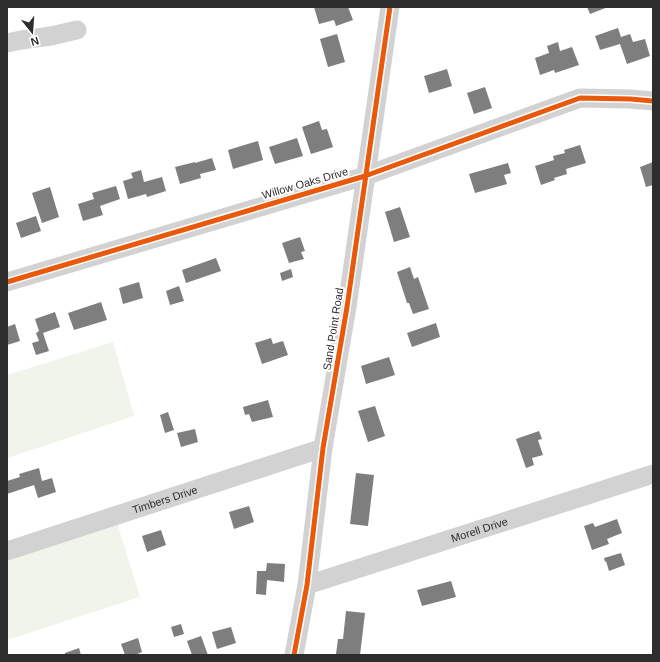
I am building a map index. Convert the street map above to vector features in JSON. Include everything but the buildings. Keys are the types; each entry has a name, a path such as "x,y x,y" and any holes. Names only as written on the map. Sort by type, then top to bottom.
{"street":[{"name":"Sand Point Road","path":"294,655 306,585 323,448 347,307 390,7"},
{"path":"7,43 77,30"},
{"name":"Willow Oaks Drive","path":"7,282 365,176 580,98 653,101"},
{"name":"Timbers Drive","path":"7,550 323,448"},
{"name":"Morell Drive","path":"306,585 653,474"}],"shaded area":[{"path":"113,342 134,416 7,458 7,375"},
{"path":"117,523 140,597 7,640 7,559"}],"cycle path":[{"path":"294,655 307,585 323,448 347,307 390,7"},
{"path":"7,282 365,176 580,98 653,101"}]}
